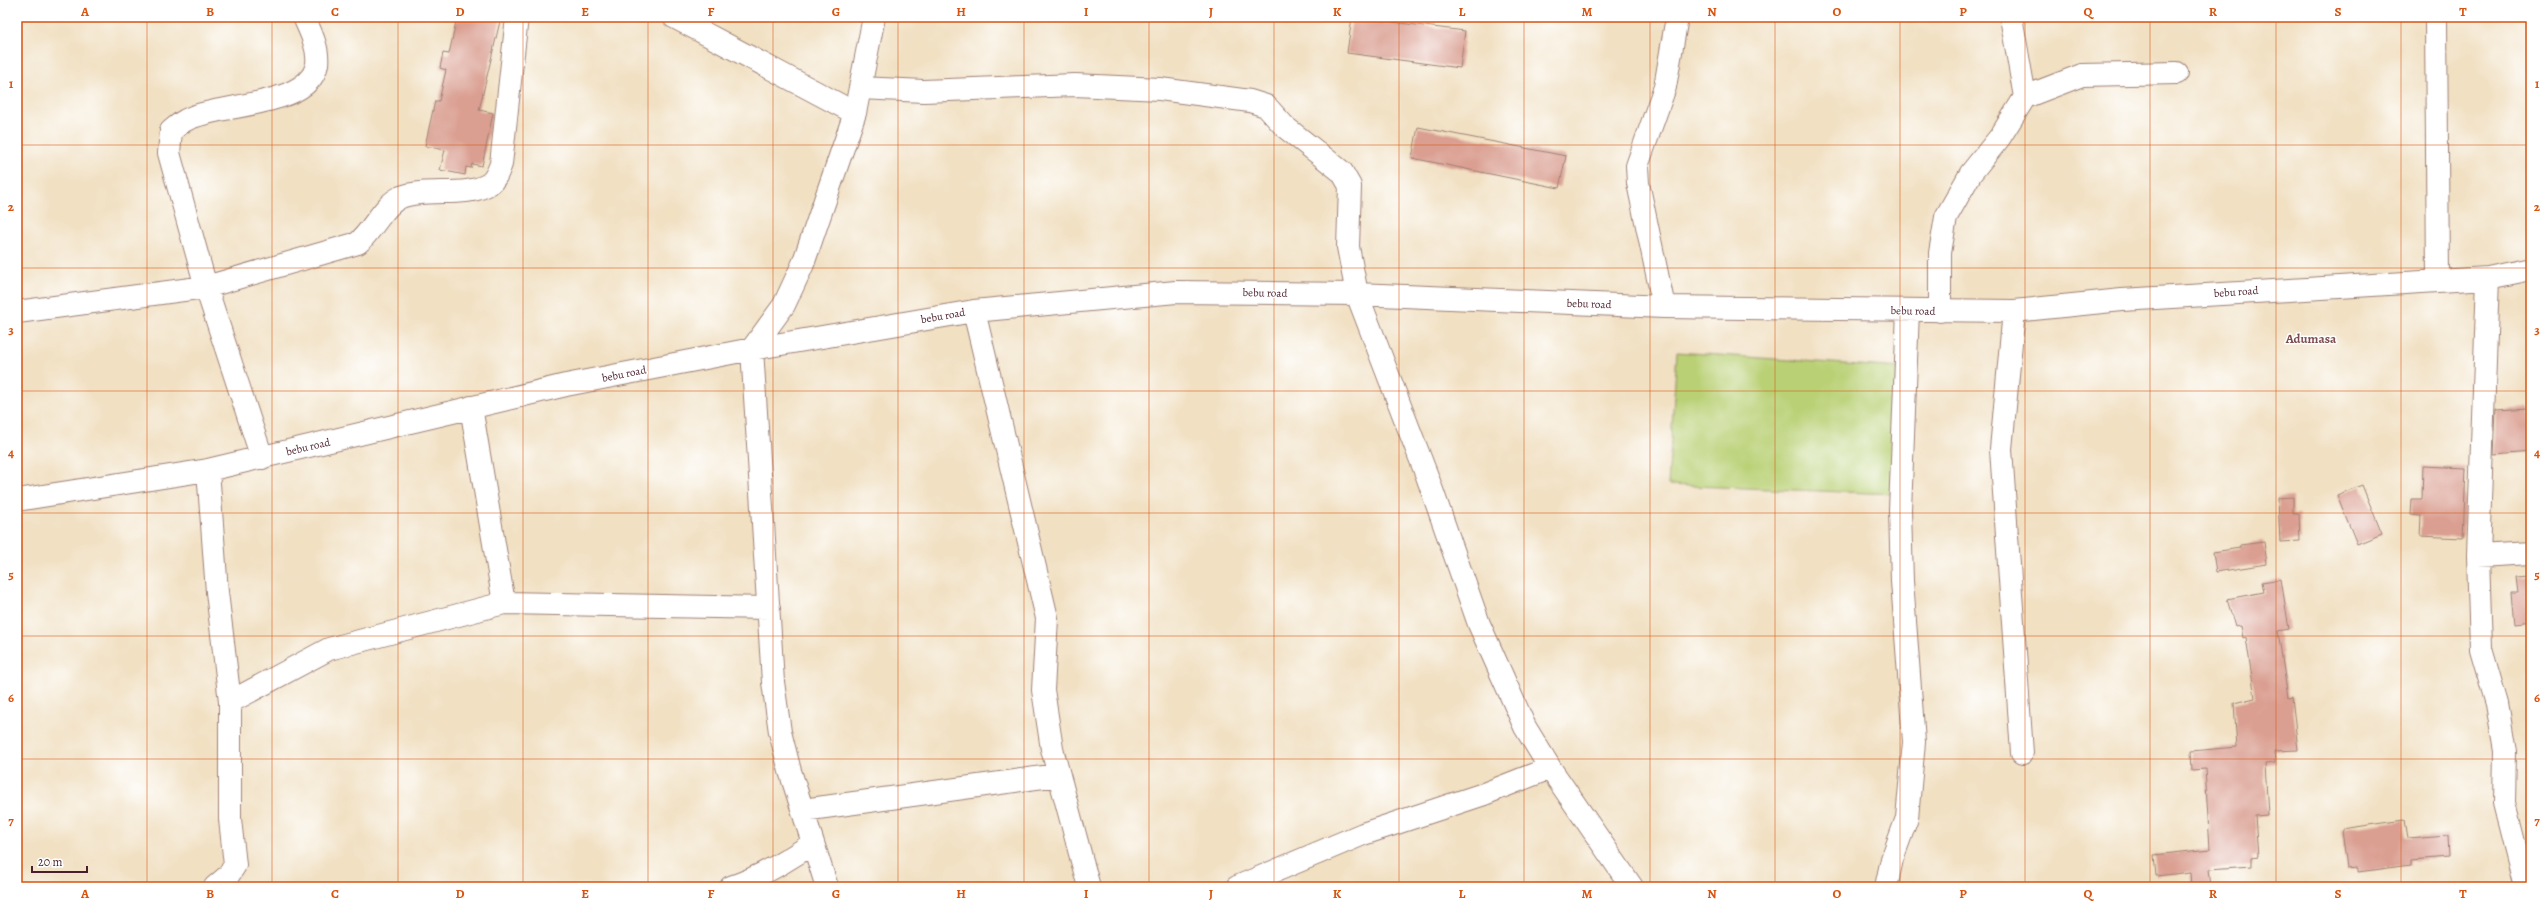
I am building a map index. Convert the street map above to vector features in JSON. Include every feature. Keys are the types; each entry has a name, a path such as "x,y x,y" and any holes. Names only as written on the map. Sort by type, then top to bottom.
{"street":[{"path":"262,458 206,287 174,176 169,153 171,131 186,119 292,93 310,80 317,64 316,46 304,17"},
{"path":"17,312 206,287 358,243 371,232 390,204 401,197 416,193 474,189 488,184 497,177 501,164 518,17"},
{"path":"674,17 855,113"},
{"path":"827,887 780,732 773,682 752,349 784,305 803,264 855,113 874,17"},
{"path":"1664,307 1638,183 1637,166 1665,87 1677,17"},
{"path":"2011,17 2025,97"},
{"path":"2436,17 2438,280"},
{"path":"1940,311 1940,253 1946,217 1971,173 2000,137 2025,97 2082,75 2177,73"},
{"path":"860,88 924,91 1075,85 1160,89 1250,101 1266,106 1285,128 1342,172 1350,186 1348,247 1357,294 1427,476 1479,624 1525,727 1550,768 1632,887"},
{"name":"bebu road","path":"17,500 208,470 566,385 752,349 974,311 1176,292 1357,294 1664,307 2014,311 2122,300 2488,278 2531,269"},
{"path":"2488,278 2478,556 2481,649 2497,704 2505,751 2504,803 2527,886"},
{"path":"1886,887 1892,859 1907,818 1914,742 1902,581 1900,510 1908,310"},
{"path":"974,311 1047,618 1043,690 1058,775 1089,887"},
{"path":"2014,311 2001,449 2022,753"},
{"path":"471,408 504,603"},
{"path":"208,470 217,592 230,702 230,819 235,865 228,876 215,887"},
{"path":"2478,556 2531,553"},
{"path":"230,702 329,649 504,603 769,608"},
{"path":"1237,887 1363,834 1484,794 1550,768"},
{"path":"803,810 1058,775"},
{"path":"730,887 749,881 787,861 813,842"}],"green space":[{"path":"1677,352 1901,368 1893,494 1668,485"}],"building":[{"path":"457,17 501,17 479,110 493,113 482,166 472,164 471,168 466,167 465,175 440,170 445,150 425,146 435,101 439,101 446,70 440,68 443,53 449,54"},
{"path":"1352,17 1465,31 1460,68 1347,53"},
{"path":"1418,127 1566,156 1559,188 1412,158"},
{"path":"2529,408 2531,452 2494,455 2496,410"},
{"path":"2423,466 2466,468 2463,538 2420,536 2421,516 2411,515 2412,499 2422,499"},
{"path":"2362,485 2382,534 2357,544 2337,495"},
{"path":"2293,497 2293,514 2299,514 2300,541 2280,542 2278,498"},
{"path":"2264,542 2267,564 2216,572 2213,552 2240,548 2240,545"},
{"path":"2531,576 2531,622 2514,624 2511,593 2518,593 2516,577"},
{"path":"2281,579 2289,629 2278,631 2288,698 2292,697 2298,750 2274,751 2275,763 2265,764 2268,815 2255,816 2258,856 2252,857 2252,866 2209,869 2211,887 2192,887 2191,872 2156,876 2154,855 2210,849 2205,769 2192,770 2191,751 2237,747 2234,703 2255,698 2246,637 2243,638 2241,626 2235,627 2227,599 2264,592 2262,582"},
{"path":"2404,820 2407,838 2448,835 2449,857 2410,860 2410,865 2358,872 2358,868 2347,869 2342,829"}],"district":[{"name":"Adumasa","path":"2311,338"}]}
